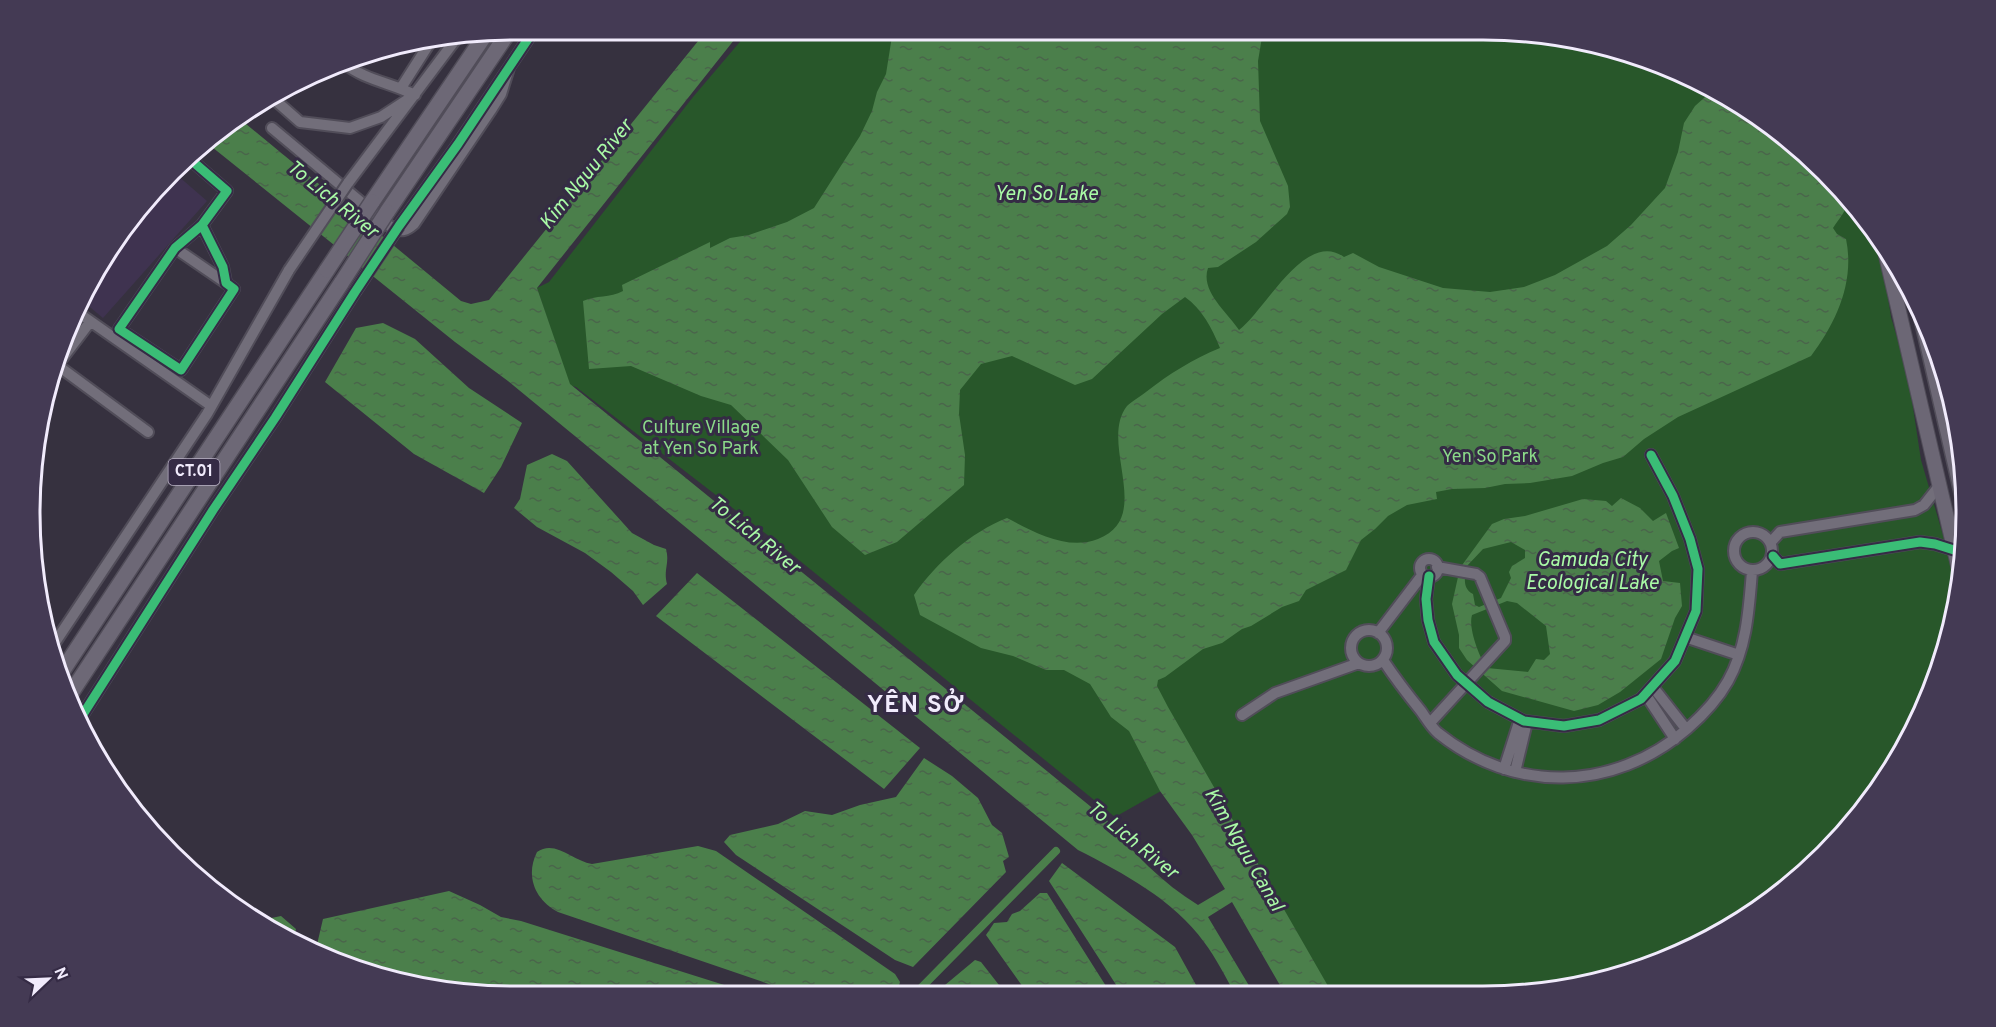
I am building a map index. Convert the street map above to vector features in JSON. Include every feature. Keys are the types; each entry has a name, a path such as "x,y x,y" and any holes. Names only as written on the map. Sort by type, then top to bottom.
{"highway":[{"name":"CT.01","path":"74,688 387,212 503,41"},
{"name":"CT.01","path":"66,666 480,42"}],"main road":[{"path":"1890,274 1954,548"}],"street":[{"path":"84,712 355,292 527,40"},
{"path":"58,638 207,414 210,405 289,270 348,183 452,45"},
{"path":"401,88 426,49"},
{"path":"272,128 392,228 407,230 414,224 491,110 501,93 509,68"},
{"path":"354,69 377,82 401,88 415,95"},
{"path":"279,103 300,122 350,128 381,117 415,95"},
{"path":"175,248 234,290 181,370 119,329 175,248 202,225 226,191 195,164"},
{"path":"202,225 223,267 226,283"},
{"path":"84,317 210,405"},
{"path":"72,345 90,322"},
{"path":"64,369 148,432"},
{"path":"1378,633 1426,575 1436,572 1437,567 1433,560 1425,560 1420,566 1426,575 1428,620 1434,642 1457,675 1488,702 1523,720 1564,726 1599,720 1649,691 1675,661 1696,611 1698,569 1686,528 1673,496 1651,454"},
{"path":"1771,542 1780,532 1915,510 1924,505 1939,486"},
{"path":"1773,556 1765,567 1752,571 1739,565 1733,553 1737,539 1748,531 1761,532 1771,542 1773,556 1780,564 1920,542 1953,550"},
{"path":"1430,723 1505,641 1480,577 1437,567"},
{"path":"1383,660 1435,731 1460,749 1487,764 1548,778 1599,774 1635,763 1675,739 1702,716 1728,681 1743,645 1752,571"},
{"path":"1242,715 1275,693 1359,663 1371,666 1383,660 1387,648 1384,639 1378,633 1365,631 1354,639 1352,652 1359,663"},
{"path":"1684,639 1738,657"},
{"path":"1649,691 1686,729"},
{"path":"1649,691 1675,739"},
{"path":"1504,769 1523,720"},
{"path":"1515,772 1523,720"}],"shaded area":[{"path":"180,178 207,201 103,318 89,304 120,251 138,226"}],"green space":[{"name":"Yen So Park","path":"741,40 1483,40 1544,45 1605,57 1635,66 1692,89 1745,120 1794,158 1838,202 1882,261 1891,317 1908,375 1921,460 1952,568 1939,636 1930,666 1907,723 1876,776 1858,801 1817,848 1770,889 1745,907 1692,938 1635,961 1605,970 1544,982 1483,986 1327,986 1200,769 1115,817 778,543 576,387 569,385 537,288 549,282 693,97"}],"water":[{"name":"Yen So Lake","path":"699,40 734,40 537,288 570,384 1106,819 1148,866 1198,905 1225,889 1192,835 1160,791 1129,731 1111,717 1090,684 1064,670 1046,670 1013,656 981,648 920,615 914,595 933,571 955,550 980,531 1007,518 1051,538 1074,543 1098,539 1114,528 1122,514 1125,497 1118,439 1120,421 1127,406 1182,367 1220,348 1214,333 1197,307 1185,297 1162,314 1092,379 1075,385 1012,356 981,364 960,390 959,414 965,455 964,485 897,542 865,555 832,527 788,460 731,405 701,396 631,366 589,369 583,301 623,291 622,285 710,242 710,248 730,238 749,235 787,222 814,208 860,136 872,111 877,92 886,74 891,40 1262,40 1258,61 1260,121 1288,186 1290,207 1287,214 1256,242 1218,267 1208,268 1207,277 1211,293 1239,330 1300,263 1315,254 1329,251 1344,257 1353,253 1379,267 1443,288 1490,292 1524,287 1555,275 1607,246 1631,225 1665,188 1678,152 1684,123 1695,106 1706,97 1770,138 1817,179 1838,202 1845,210 1833,228 1837,234 1846,239 1848,255 1848,271 1841,301 1828,330 1811,356 1678,417 1644,439 1623,457 1572,476 1485,488 1452,489 1436,492 1437,499 1407,505 1388,516 1361,540 1346,570 1306,590 1299,601 1282,607 1222,643 1203,649 1158,680 1157,686 1168,707 1328,986 1280,986 1232,902 1208,917 1249,986 1230,986 1204,942 1192,927 1163,900 1130,878 1078,850 508,381 455,342 214,148 246,124 461,301 471,304 489,300"},
{"path":"383,323 415,339 469,388 522,423 501,467 484,493 414,454 325,382 356,328"},
{"path":"552,454 567,461 632,533 666,549 667,584 643,605 633,591 611,572 585,553 537,527 514,508 520,499 527,465"},
{"name":"Gamuda City Ecological Lake","path":"1621,498 1640,508 1653,521 1666,513 1679,548 1659,561 1663,581 1680,583 1682,606 1675,618 1661,659 1620,692 1598,705 1574,711 1502,691 1467,660 1459,648 1459,635 1452,604 1460,568 1492,524 1504,519 1525,516 1583,499 1606,501 1612,506","holes":["1511,542 1525,550 1525,558 1512,566 1509,572 1511,578 1501,598 1479,607 1475,605 1473,594 1466,586 1466,567 1483,549","1507,601 1517,603 1546,626 1550,654 1544,660 1536,659 1528,672 1487,668 1475,642 1472,615"]},
{"path":"697,573 920,748 884,789 656,616"},
{"path":"924,758 952,776 978,798 992,825 1002,833 1009,857 1003,861 1006,872 913,967 895,960 736,855 724,842 730,835 778,824 805,811 832,815 860,805 896,797"},
{"path":"698,846 716,851 895,974 900,982 899,986 775,986 558,912 543,901 534,886 532,870 534,861 537,852 544,849 557,849 592,864"},
{"path":"1062,863 1175,947 1197,986 1117,986 1049,881"},
{"path":"449,891 501,917 521,921 727,986 514,986 452,982 421,977 361,961 317,944 323,919"},
{"path":"1040,893 1047,893 1106,986 1022,986 986,935 994,923 1007,922 1012,914 1020,911"},
{"path":"281,916 296,929 295,933 277,923 270,918"},
{"path":"975,960 981,962 1000,986 944,986"}],"waterway":[{"path":"923,986 1056,851"}],"cycle path":[{"path":"84,712 355,292 527,40"},
{"path":"196,164 227,191 202,225"},
{"path":"202,225 223,267 226,283 234,289 181,370 119,329 175,248 202,225"},
{"path":"1429,576 1426,599 1428,620 1434,642 1457,675 1488,702 1524,721 1564,726 1599,720 1641,699 1675,661 1696,611 1698,569 1690,539 1673,496 1651,455"},
{"path":"1773,556 1780,564 1920,542 1953,550"}],"district":[{"name":"YÊN SỞ","path":"916,706"}],"water label":[{"name":"Kim Nguu River","path":"587,175"},
{"name":"To Lich River","path":"332,200"},
{"name":"To Lich River","path":"754,536"},
{"name":"To Lich River","path":"1132,841"},
{"name":"Kim Nguu Canal","path":"1243,850"}],"park label":[{"name":"Culture Village at Yen So Park","path":"701,438"}]}
